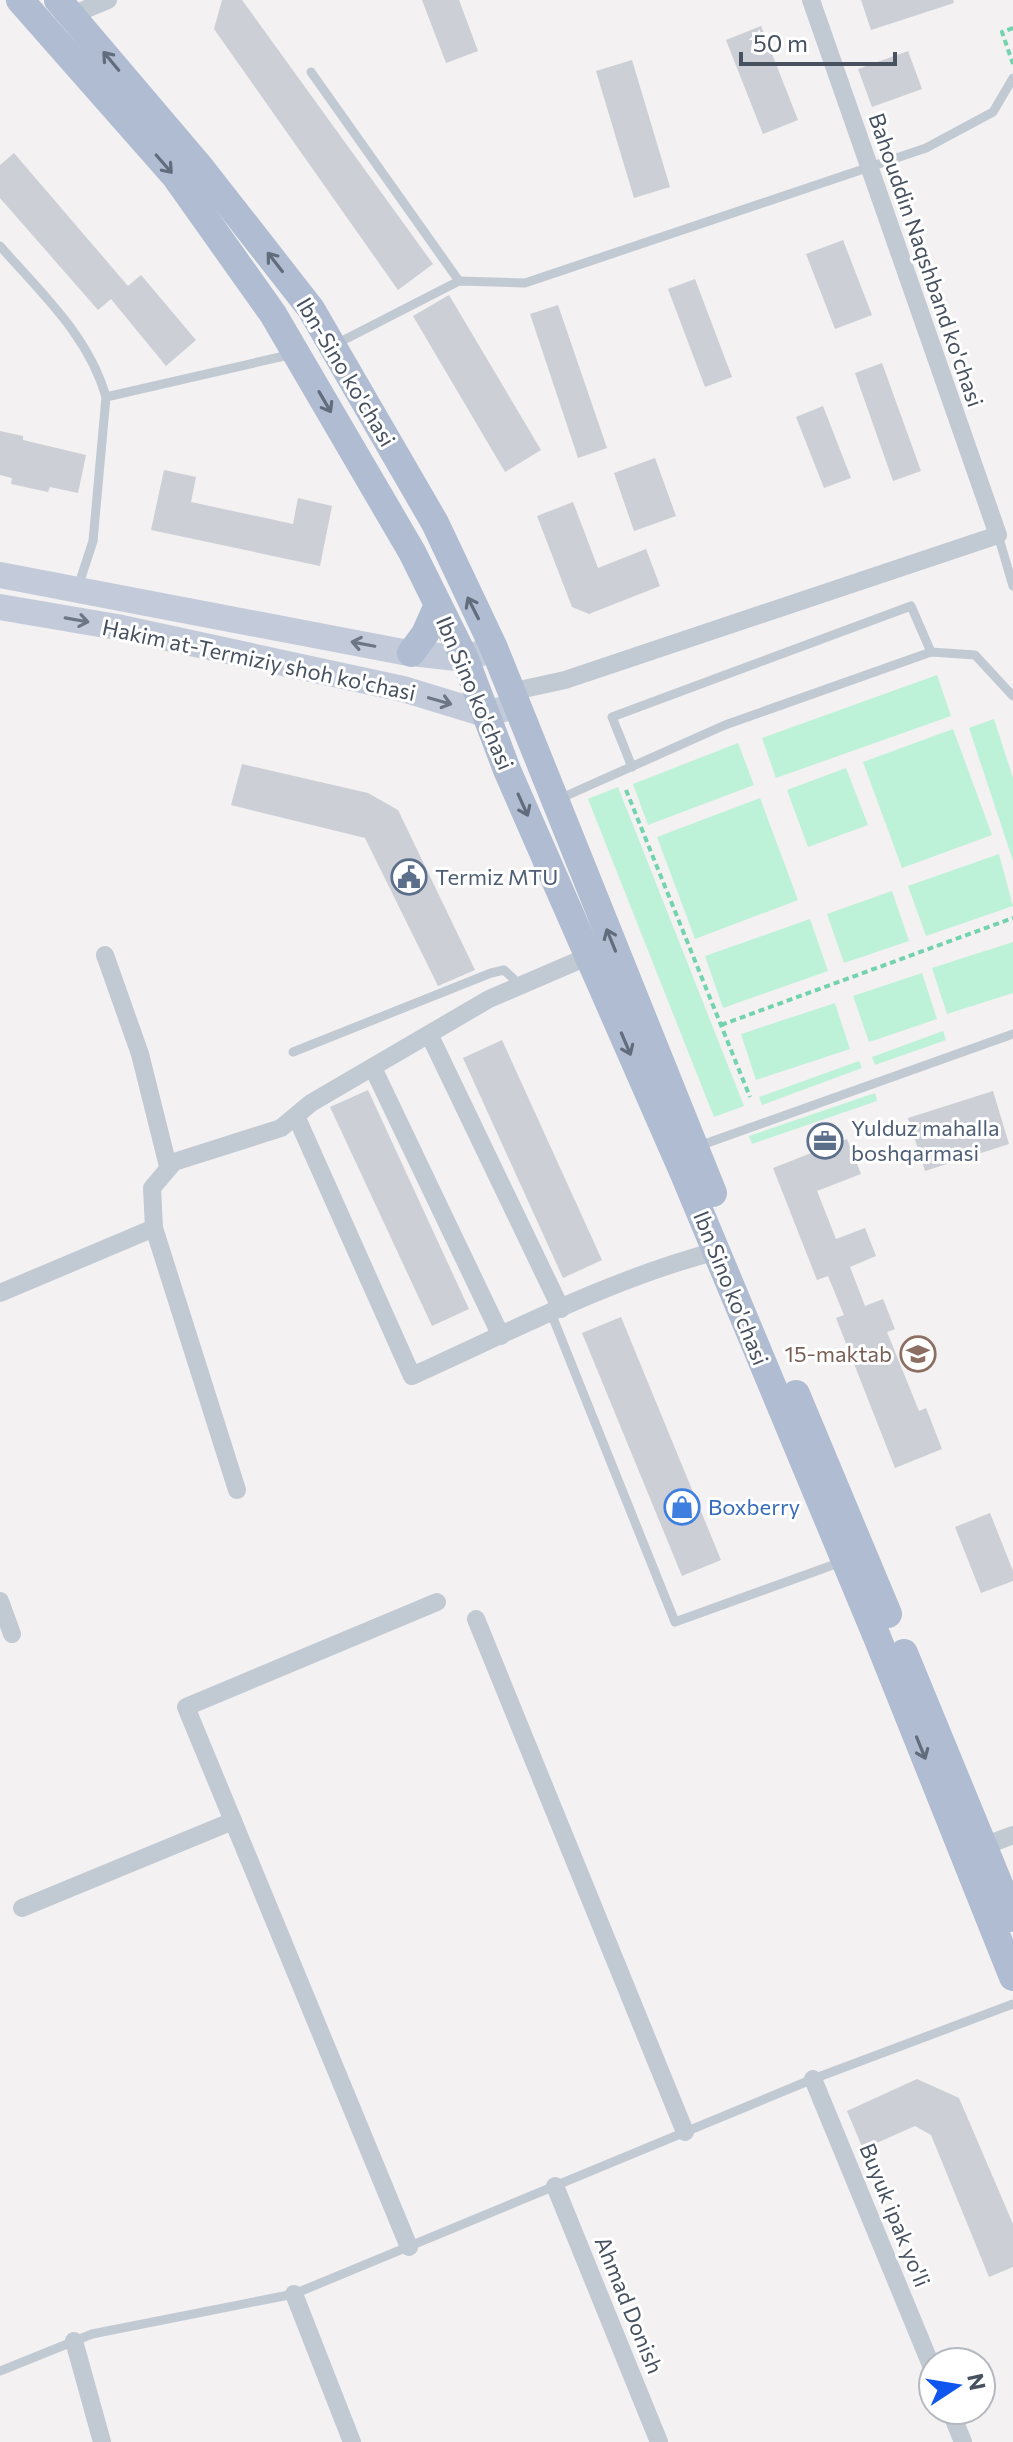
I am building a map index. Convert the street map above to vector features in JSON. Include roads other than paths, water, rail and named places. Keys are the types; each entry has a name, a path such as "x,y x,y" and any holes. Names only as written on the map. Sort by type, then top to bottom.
{"main road":[{"name":"Ibn-Sino ko'chasi","path":"20,0 175,176 273,314 412,552 438,605"},
{"name":"Ibn-Sino ko'chasi","path":"65,7 209,178 311,309 435,523 494,648 512,699"},
{"name":"Hakim at-Termiziy shoh ko'chasi","path":"0,575 411,653 465,659 494,648"},
{"path":"411,653 425,634 438,605"},
{"name":"Ibn Sino ko'chasi","path":"438,605 465,659 485,714 717,1251 1013,1977"},
{"name":"Hakim at-Termiziy shoh ko'chasi","path":"0,607 117,627 403,689 485,714"},
{"path":"485,714 512,699"},
{"name":"Ibn Sino ko'chasi","path":"512,699 1013,1918"}],"street":[{"path":"65,7 108,0"},
{"name":"Bahouddin Naqshband ko'chasi","path":"811,0 998,535"},
{"path":"512,699 998,535"},
{"path":"105,955 140,1054 168,1166"},
{"path":"237,1490 154,1228 152,1188 168,1166 281,1128 311,1103 520,985 589,956"},
{"path":"430,1036 556,1311"},
{"path":"373,1068 501,1336"},
{"path":"296,1116 412,1376 661,1266 717,1251"},
{"path":"0,1293 154,1228"},
{"path":"0,1601 12,1634"},
{"path":"409,2247 186,1707 437,1602"},
{"path":"476,1619 685,2132"},
{"path":"22,1908 233,1821"},
{"path":"984,1846 1013,1835"},
{"name":"Buyuk ipak yo'li","path":"813,2079 923,2346"},
{"name":"Ahmad Donish","path":"555,2186 659,2442"},
{"path":"294,2294 352,2442"},
{"path":"74,2341 102,2442"}],"lane":[{"path":"311,72 459,281"},
{"path":"333,345 459,281 525,283 926,148 993,112 1013,78"},
{"path":"0,246 79,336 101,378 106,397 93,541 77,590"},
{"path":"106,397 296,353"},
{"path":"998,535 1013,586"},
{"path":"632,767 612,717 911,606 931,652"},
{"path":"556,801 725,725 931,652 975,655 1013,696"},
{"path":"293,1052 491,973 504,970 520,985"},
{"path":"694,1148 1013,1034"},
{"path":"556,1311 675,1622 844,1561"},
{"path":"0,2371 92,2334 294,2294 813,2079 1013,2004"}],"place":[{"name":"Termiz MTU","path":"409,877"},
{"name":"Yulduz mahalla boshqarmasi","path":"825,1141"},
{"name":"15-maktab","path":"918,1354"},
{"name":"Boxberry","path":"682,1507"}]}
